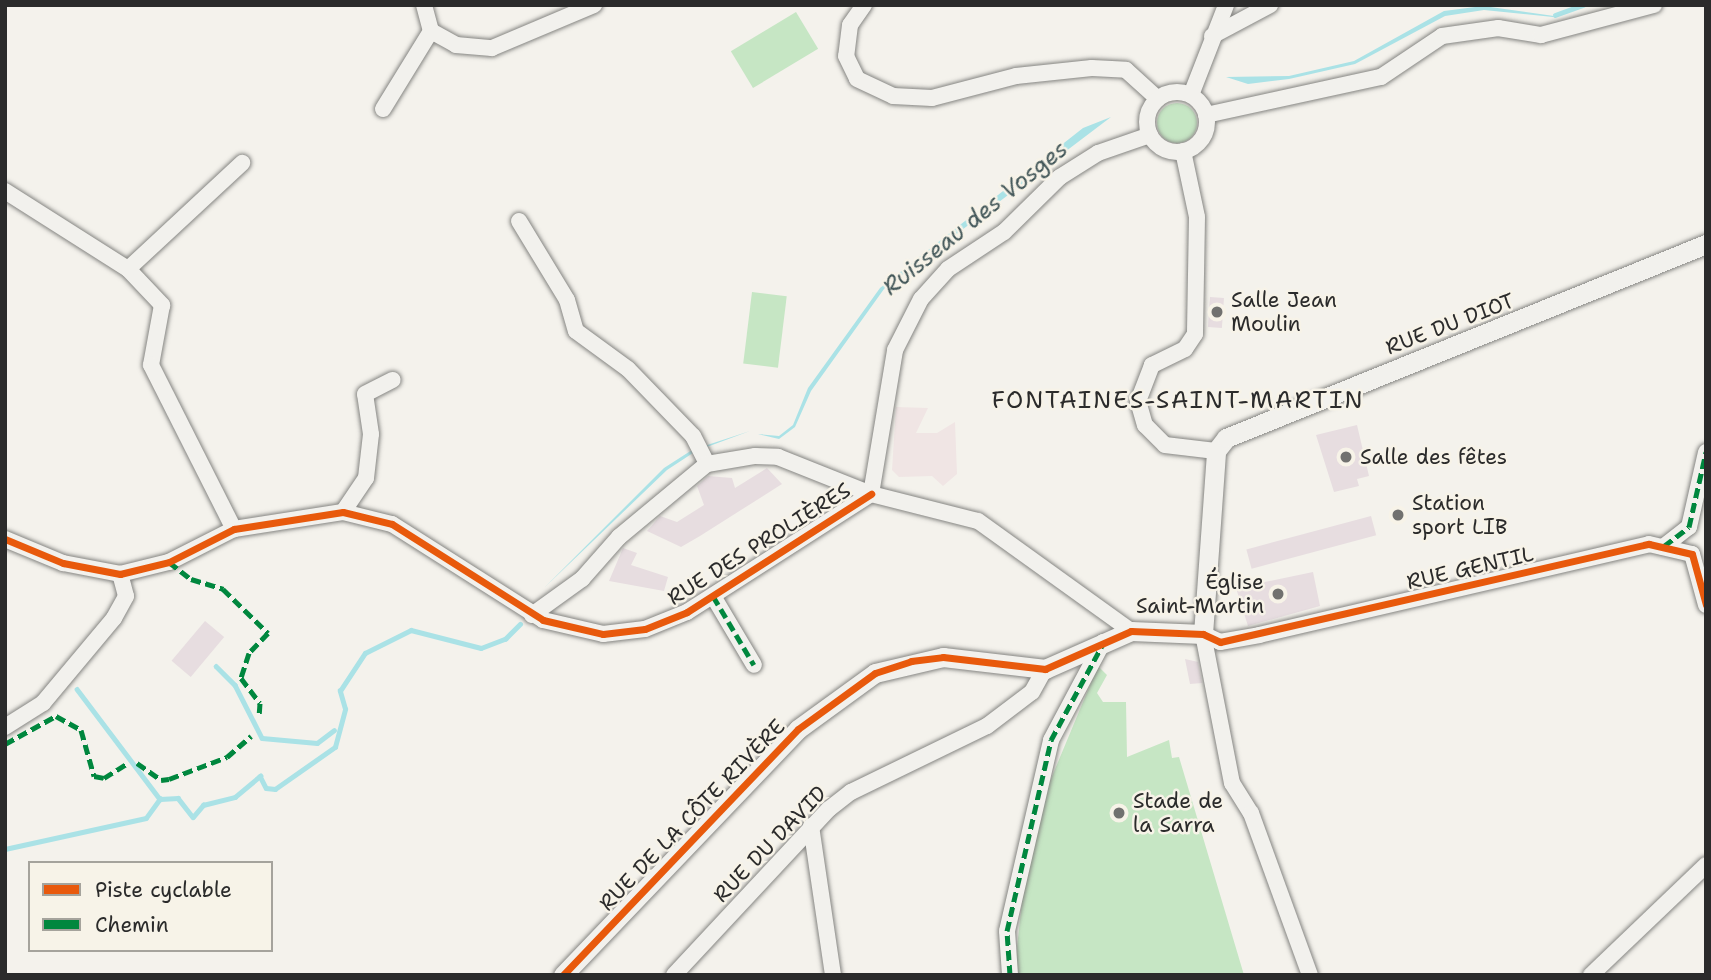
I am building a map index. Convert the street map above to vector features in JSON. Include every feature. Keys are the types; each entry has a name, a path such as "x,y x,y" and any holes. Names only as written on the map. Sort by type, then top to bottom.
{"street":[{"path":"424,5 431,31 456,45 492,48 594,5"},
{"path":"864,5 850,24 846,56 857,79 893,96 932,98 1016,75 1092,68 1126,70 1158,99"},
{"path":"1191,95 1226,5"},
{"path":"1212,36 1270,5"},
{"path":"1206,115 1381,76 1441,36 1498,28 1541,35 1654,5"},
{"path":"383,109 431,31"},
{"path":"1172,92 1191,95 1206,115 1205,134 1183,151 1164,149 1150,135 1147,116 1158,99 1172,92"},
{"path":"532,615 582,579 619,537 707,464 778,457 871,494 895,350 921,299 948,270 1004,232 1060,177 1098,153 1150,135"},
{"path":"1183,151 1196,218 1195,334 1185,349 1152,365 1138,401 1145,425 1165,444 1216,451 1203,634 1232,783 1251,813 1310,975"},
{"path":"128,269 242,163"},
{"path":"5,191 128,269 162,305 151,365 234,529"},
{"path":"519,221 567,300 576,331 628,369 693,436 707,464"},
{"name":"RUE DU DIOT","path":"1216,451 1241,430 1706,244"},
{"path":"343,512 366,478 371,433 365,394 393,380"},
{"path":"1662,547 1689,527 1706,452"},
{"name":"RUE DES PROLIÈRES","path":"120,574 169,562 234,529 343,512 392,524 532,615 579,631 627,633 665,623 713,596 871,494 978,521 1131,631"},
{"path":"5,540 62,563 120,574 125,596 114,618 43,703 5,727"},
{"name":"RUE GENTIL","path":"1203,634 1220,642 1259,635 1649,544 1692,554 1706,606"},
{"path":"713,596 754,665"},
{"path":"1045,669 1131,631 1203,634"},
{"path":"1010,975 1007,932 1051,740 1104,642"},
{"name":"RUE DE LA CÔTE RIVÈRE","path":"563,975 798,729 844,692 875,673 943,657 1045,669"},
{"name":"RUE DU DAVID","path":"674,975 811,826 851,792 987,726 1032,692 1045,669"},
{"path":"811,826 833,975"},
{"path":"1591,975 1706,865"}],"shaded area":[{"path":"896,407 928,408 916,433 937,433 955,422 957,474 943,486 932,476 899,477 892,470"}],"green space":[{"path":"796,12 818,49 753,88 731,51"},
{"path":"1177,103 1185,104 1191,109 1196,115 1196,131 1191,137 1185,142 1177,143 1169,142 1163,137 1158,131 1157,123 1158,115 1163,109 1169,104"},
{"path":"752,292 787,296 778,368 743,363"},
{"name":"Stade de la Sarra","path":"1098,666 1107,675 1097,693 1103,702 1126,702 1127,757 1169,740 1172,758 1179,757 1244,975 1014,975 1024,883 1048,786"}],"water":[{"path":"1588,5 1553,17 1484,10 1445,16 1355,64 1289,79 1248,84 1226,77 1289,76 1354,61 1444,11 1483,6 1554,16"},
{"path":"1111,117 884,289 811,391 795,427 779,439 758,434 779,436 793,425 808,388 880,288 1083,128"},
{"path":"750,431 696,451 667,470 544,588 664,468 692,450"}],"building":[{"name":"Salle Jean Moulin","path":"1210,297 1224,298 1222,328 1208,327"},
{"name":"Salle des fêtes","path":"1357,425 1369,476 1357,479 1359,486 1334,492 1316,435"},
{"path":"767,468 782,484 681,547 647,531 660,516 677,522 704,505 697,486 708,476 732,478 735,488"},
{"path":"1371,516 1376,535 1252,569 1246,549"},
{"path":"623,548 637,553 631,565 668,577 664,591 609,581"},
{"name":"Église Saint-Martin","path":"1313,572 1320,606 1248,626 1236,588"},
{"path":"205,621 224,637 191,677 172,661"},
{"path":"1185,659 1198,662 1202,683 1190,684"}],"waterway":[{"name":"Ruisseau des Vosges","path":"1555,15 1583,5"},
{"name":"Ruisseau des Vosges","path":"5,849 146,818 160,799 178,798 193,817 203,805 235,797 260,776 266,788 275,789 335,747 345,709 340,691 365,653 411,630 481,648 505,639 520,624"},
{"path":"216,666 235,685 262,738 317,743 334,730"},
{"path":"77,689 160,799"}],"marked path":[{"path":"1664,546 1689,527 1706,452"},
{"path":"169,562 191,579 223,589 268,633 249,653 241,678 260,703 259,717"},
{"path":"713,596 754,665"},
{"path":"1010,975 1007,931 1051,740 1103,644"},
{"path":"5,744 56,716 81,730 94,776 104,778 128,763"},
{"path":"137,763 161,780 169,779 227,757 251,736"}],"cycle path":[{"path":"5,539 63,563 120,574 169,562 234,529 343,512 392,524 543,620 603,634 645,629 687,612 871,494"},
{"path":"563,975 798,729 875,673 911,661 943,657 1045,669 1131,631 1203,634 1220,642 1649,544 1692,554 1706,605"}],"place":[{"name":"Salle Jean Moulin","path":"1217,312"},
{"name":"Salle des fêtes","path":"1346,457"},
{"name":"Station sport LIB","path":"1398,515"},
{"name":"Église Saint-Martin","path":"1278,594"},
{"name":"Stade de la Sarra","path":"1119,813"}],"district":[{"name":"FONTAINES-SAINT-MARTIN","path":"1178,401"}]}
